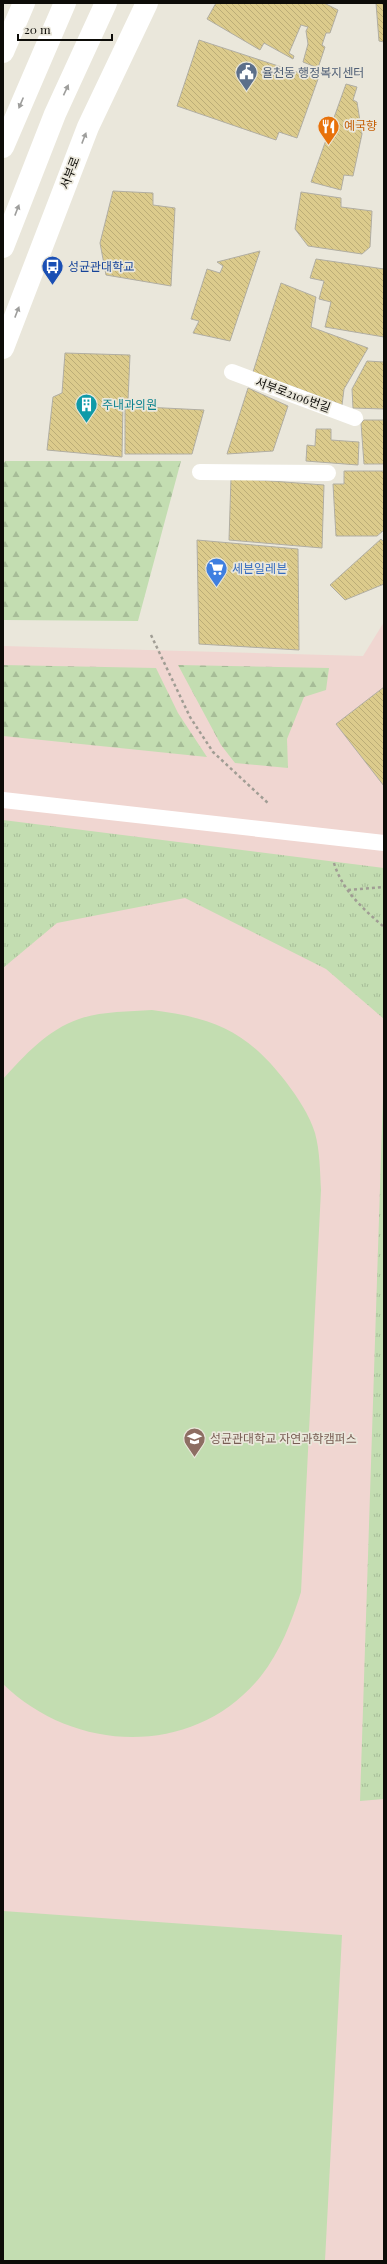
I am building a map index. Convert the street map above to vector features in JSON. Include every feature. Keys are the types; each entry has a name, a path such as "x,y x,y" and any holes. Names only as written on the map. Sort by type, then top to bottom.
{"street":[{"path":"3,52 24,3"},
{"path":"3,147 65,3"},
{"path":"3,247 55,114 106,3"},
{"name":"서부로","path":"3,348 88,127 147,3"}],"lane":[{"name":"서부로2106번길","path":"232,372 355,418"},
{"path":"200,472 328,473"},
{"path":"3,800 384,843"}],"path":[{"path":"151,635 190,717 212,752 302,834"},
{"path":"326,836 338,877 362,909 384,927"},
{"path":"348,890 384,887"}],"shaded area":[{"name":"성균관대학교 자연과학캠퍼스","path":"384,622 384,2261 3,2261 3,646 363,656"}],"green space":[{"path":"5,461 181,461 138,621 3,620 3,465"},
{"path":"3,665 156,668 178,713 207,757 3,736"},
{"path":"178,665 329,668 326,690 304,697 287,739 288,768 235,763 221,745"},
{"path":"3,820 384,868 384,1019 326,969 185,898 57,923 3,968"},
{"path":"152,1010 194,1017 228,1030 257,1050 272,1065 299,1100 313,1126 320,1162 321,1190 301,1592 285,1636 268,1667 234,1703 203,1722 169,1733 134,1737 99,1734 64,1724 32,1707 3,1684 3,1079 37,1044 67,1024 97,1014"},
{"path":"384,1065 384,1799 360,1801"},
{"path":"3,1911 342,1935 325,2261 3,2261"}],"building":[{"path":"216,3 324,3 338,10 330,33 326,33 322,45 325,47 318,68 303,62 308,44 306,31 308,27 301,25 289,53 294,56 293,59 264,43 260,50 207,19"},
{"path":"376,3 384,3 384,42 379,41"},
{"name":"율천동 행정복지센터","path":"199,40 318,79 297,138 279,132 276,140 177,106"},
{"path":"346,84 357,87 353,100 357,102 362,134 353,176 344,175 341,190 311,182"},
{"path":"113,191 153,193 153,205 175,208 171,286 106,275 100,243"},
{"path":"301,192 341,198 341,207 372,211 370,247 362,254 308,246 295,229"},
{"path":"260,251 230,341 193,333 199,321 191,319 207,269 220,273 223,266 217,262"},
{"path":"316,259 384,269 384,337 325,327 331,302 319,299 324,281 310,278"},
{"path":"281,283 316,297 311,327 368,348 344,389 342,405 253,372"},
{"name":"주내과의원","path":"65,353 130,355 128,400 123,401 122,457 47,450 53,397 62,393"},
{"path":"367,361 384,362 384,409 353,408 352,389"},
{"path":"248,388 288,406 273,451 227,454"},
{"path":"125,406 204,410 192,454 125,454"},
{"path":"364,420 384,420 384,464 364,464 361,423"},
{"path":"316,429 331,429 331,440 359,442 358,465 306,461 307,445 315,446"},
{"path":"344,471 384,471 384,530 377,536 336,536 333,484 344,484"},
{"path":"231,478 324,485 322,548 229,540"},
{"path":"381,539 384,542 384,584 345,600 330,585"},
{"path":"197,540 298,549 299,650 199,644"},
{"path":"384,687 384,786 336,724"}],"place":[{"name":"율천동 행정복지센터","path":"247,92"},
{"name":"예국향","path":"329,146"},
{"name":"성균관대학교","path":"52,286"},
{"name":"주내과의원","path":"86,424"},
{"name":"세븐일레븐","path":"216,588"},
{"name":"성균관대학교 자연과학캠퍼스","path":"194,1458"}]}
